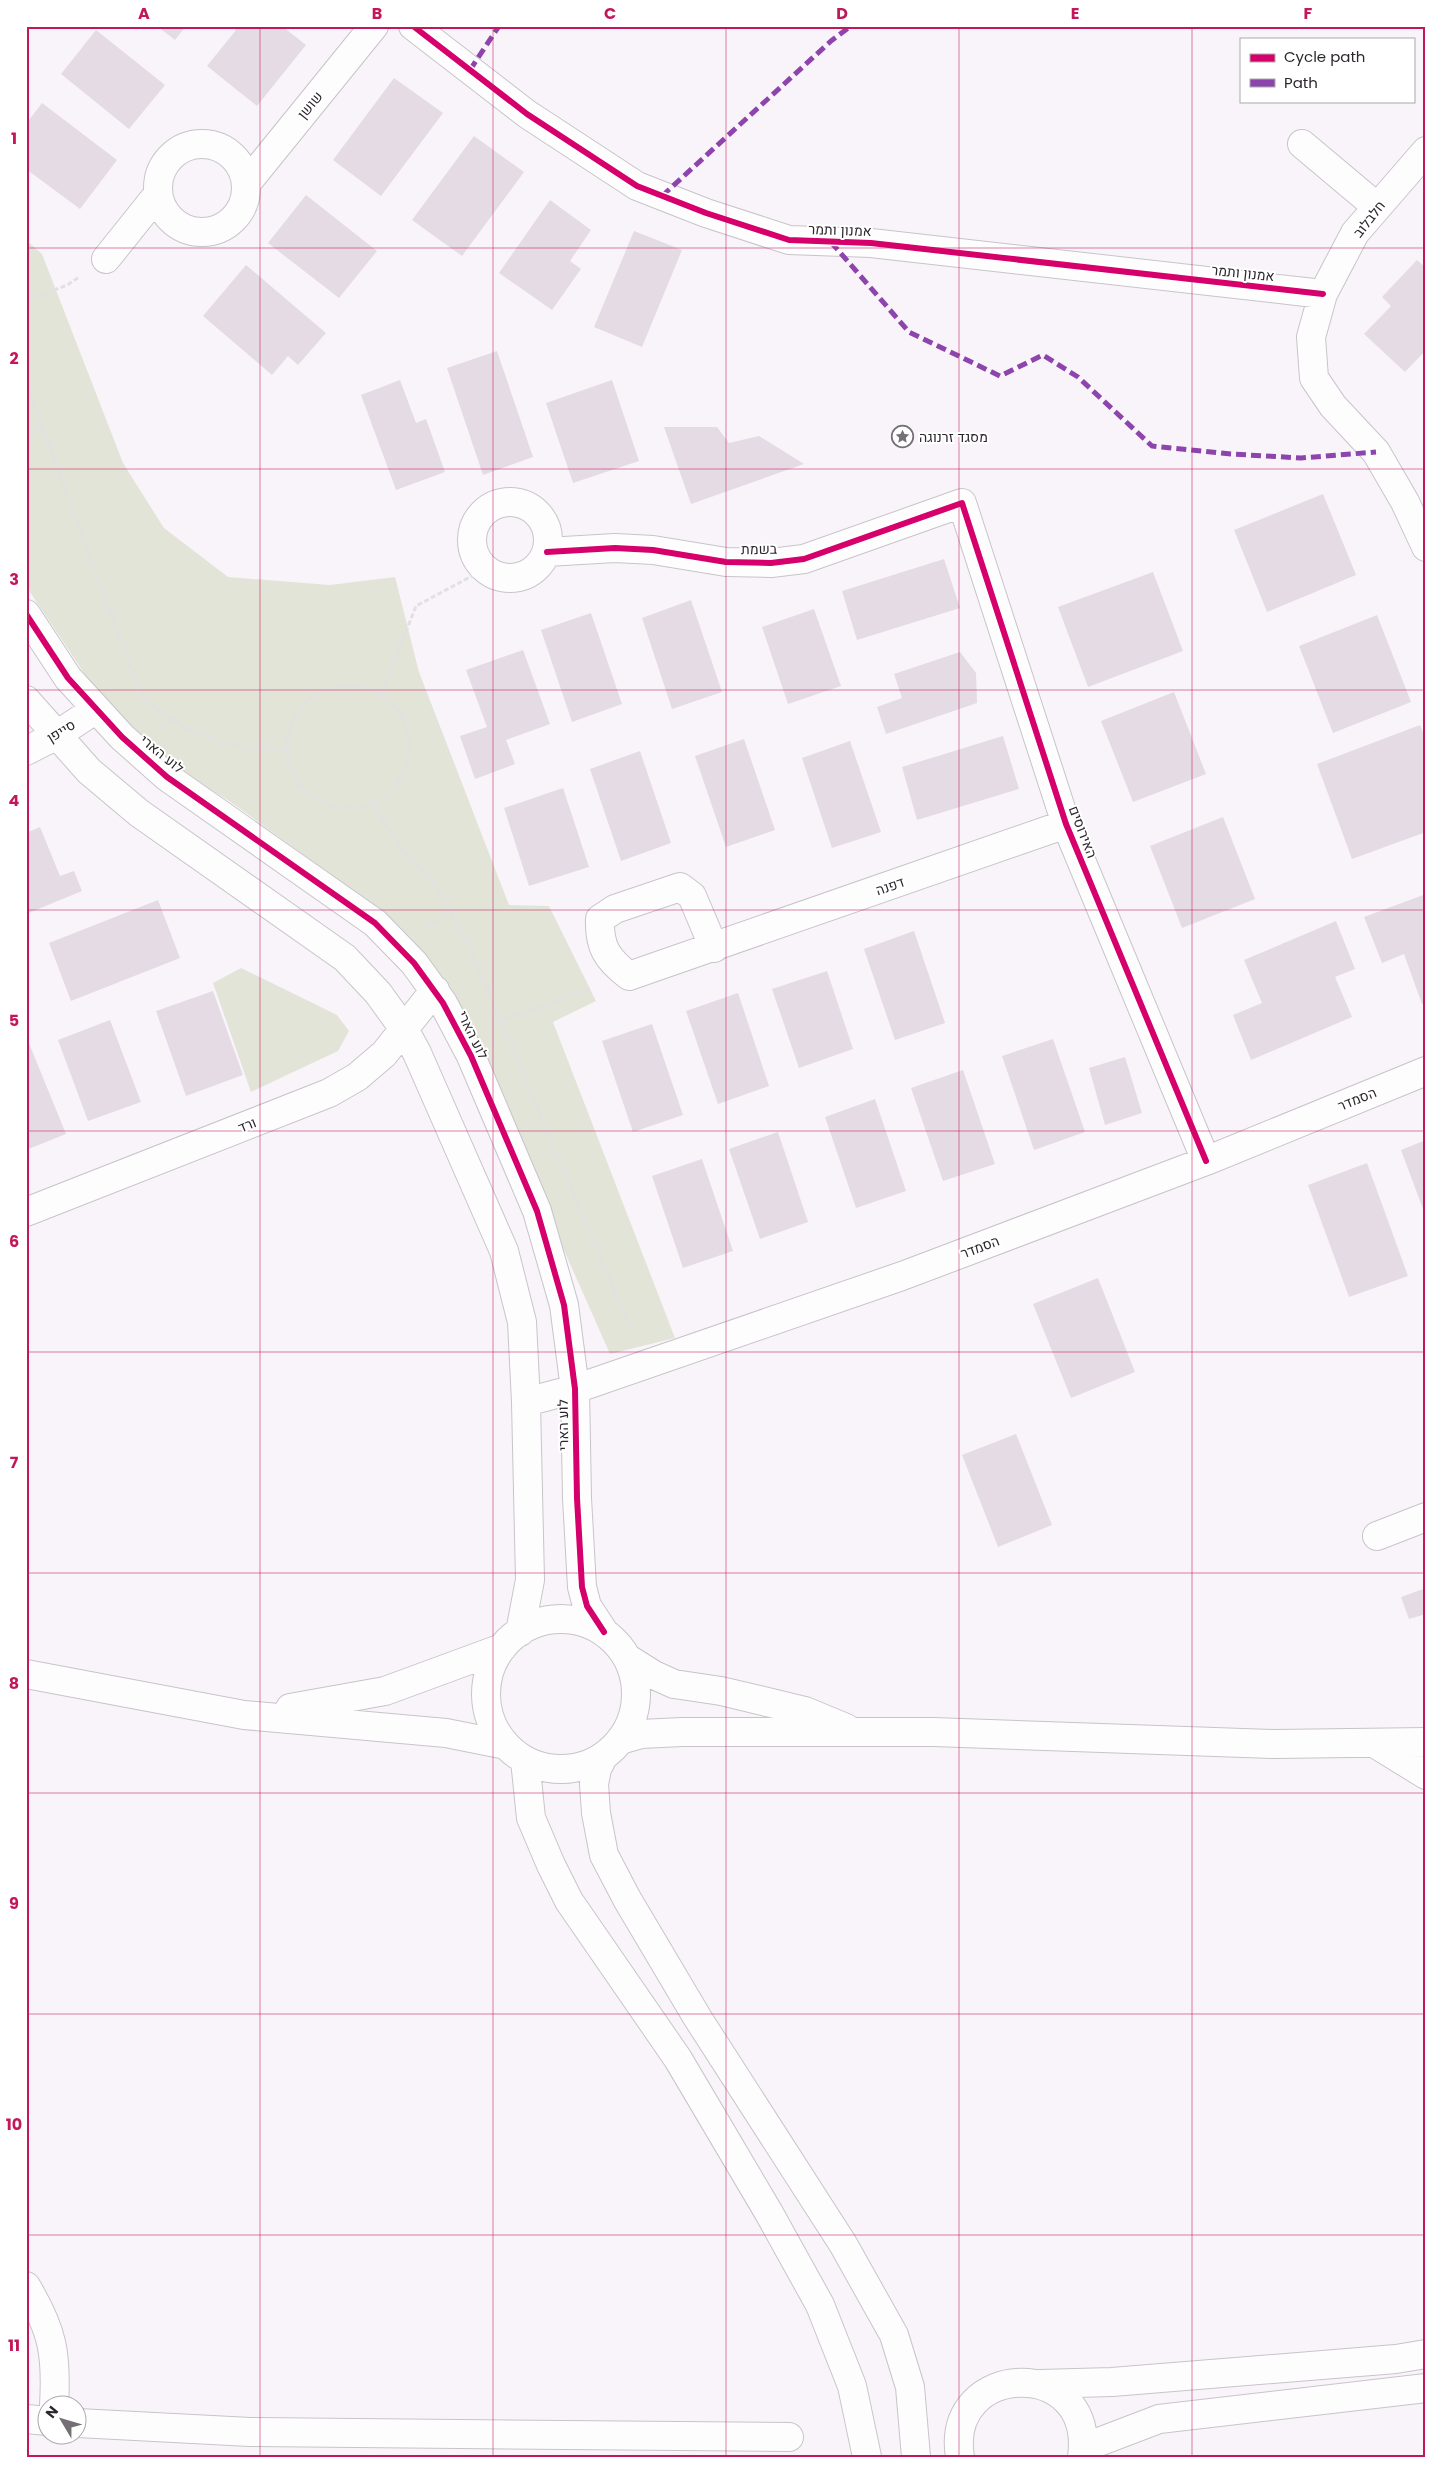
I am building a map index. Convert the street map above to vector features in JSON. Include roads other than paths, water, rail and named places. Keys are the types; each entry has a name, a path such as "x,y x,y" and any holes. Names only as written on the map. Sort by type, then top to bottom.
{"street":[{"name":"שושן","path":"246,184 374,26"},
{"name":"אמנון ותמר","path":"413,26 527,114 637,186 706,213 789,240 870,243 1323,294"},
{"path":"197,143 211,144 225,149 236,158 243,170 246,184 243,205 236,216 227,225 202,232 190,231 177,226 164,212 158,194 158,179 163,166 172,155 183,147 197,143"},
{"path":"1302,144 1377,207"},
{"name":"חלבלוב","path":"1323,294 1355,233 1426,151"},
{"path":"106,259 158,194"},
{"path":"1323,294 1311,337 1314,378 1333,406 1376,452 1405,502 1426,547"},
{"path":"515,501 528,505 539,513 547,531 547,552 540,564 530,573 518,578 494,575 485,569 475,556 472,544 473,532 482,514 498,503 515,501"},
{"name":"בשמת","path":"547,552 615,548 644,550 726,562 771,563 804,559 962,503"},
{"name":"האירוסים","path":"962,503 1066,824 1206,1161"},
{"name":"לוע הארי","path":"26,614 68,678 122,738 167,776 375,923 414,962 435,990 471,1056 537,1211 564,1305 575,1390 577,1498 582,1588 587,1606 604,1632"},
{"path":"26,700 89,771 139,813 345,958 378,993 404,1029 428,1076 504,1251 522,1322 526,1402 530,1580 511,1640 491,1669 486,1692 489,1715 493,1726 516,1753 531,1818 551,1865 569,1900 678,2059 770,2213 820,2305 852,2386 867,2457"},
{"name":"סייפן","path":"26,751 57,735 96,709"},
{"name":"דפנה","path":"714,948 692,896 680,887 615,909 600,919 599,937 610,961 629,976 714,948 1066,824"},
{"name":"ורד","path":"26,1212 329,1093 357,1077 384,1054 435,990"},
{"name":"הסמדר","path":"526,1402 575,1390 902,1276 1206,1161 1426,1071"},
{"path":"1377,1536 1426,1517"},
{"path":"244,1715 314,1705 385,1691 427,1678 511,1640 541,1622 564,1619 587,1623 604,1632 617,1643 627,1658 634,1674 636,1696 632,1719 597,1769 594,1784 596,1813 604,1855 626,1899 698,2017 843,2244 894,2335 910,2387 916,2457"},
{"path":"627,1658 654,1675 674,1684 721,1691 805,1711 859,1733"},
{"path":"26,1674 244,1715 446,1733 516,1753 536,1765 559,1770 582,1766 612,1748 641,1734 682,1732 933,1732 1274,1744 1426,1742"},
{"path":"1374,1743 1426,1775"},
{"path":"26,2286 50,2333 55,2352 54,2396"},
{"path":"960,2457 959,2441 962,2424 974,2403 983,2394 1004,2383 1016,2381 1040,2384 1112,2382 1396,2359 1426,2354"},
{"path":"1040,2384 1061,2395 1073,2408 1081,2425 1083,2452 1160,2419 1426,2388"},
{"path":"88,2424 250,2432 721,2446 789,2437"}],"place":[{"name":"מסגד זרנוגה","path":"903,437"}]}
